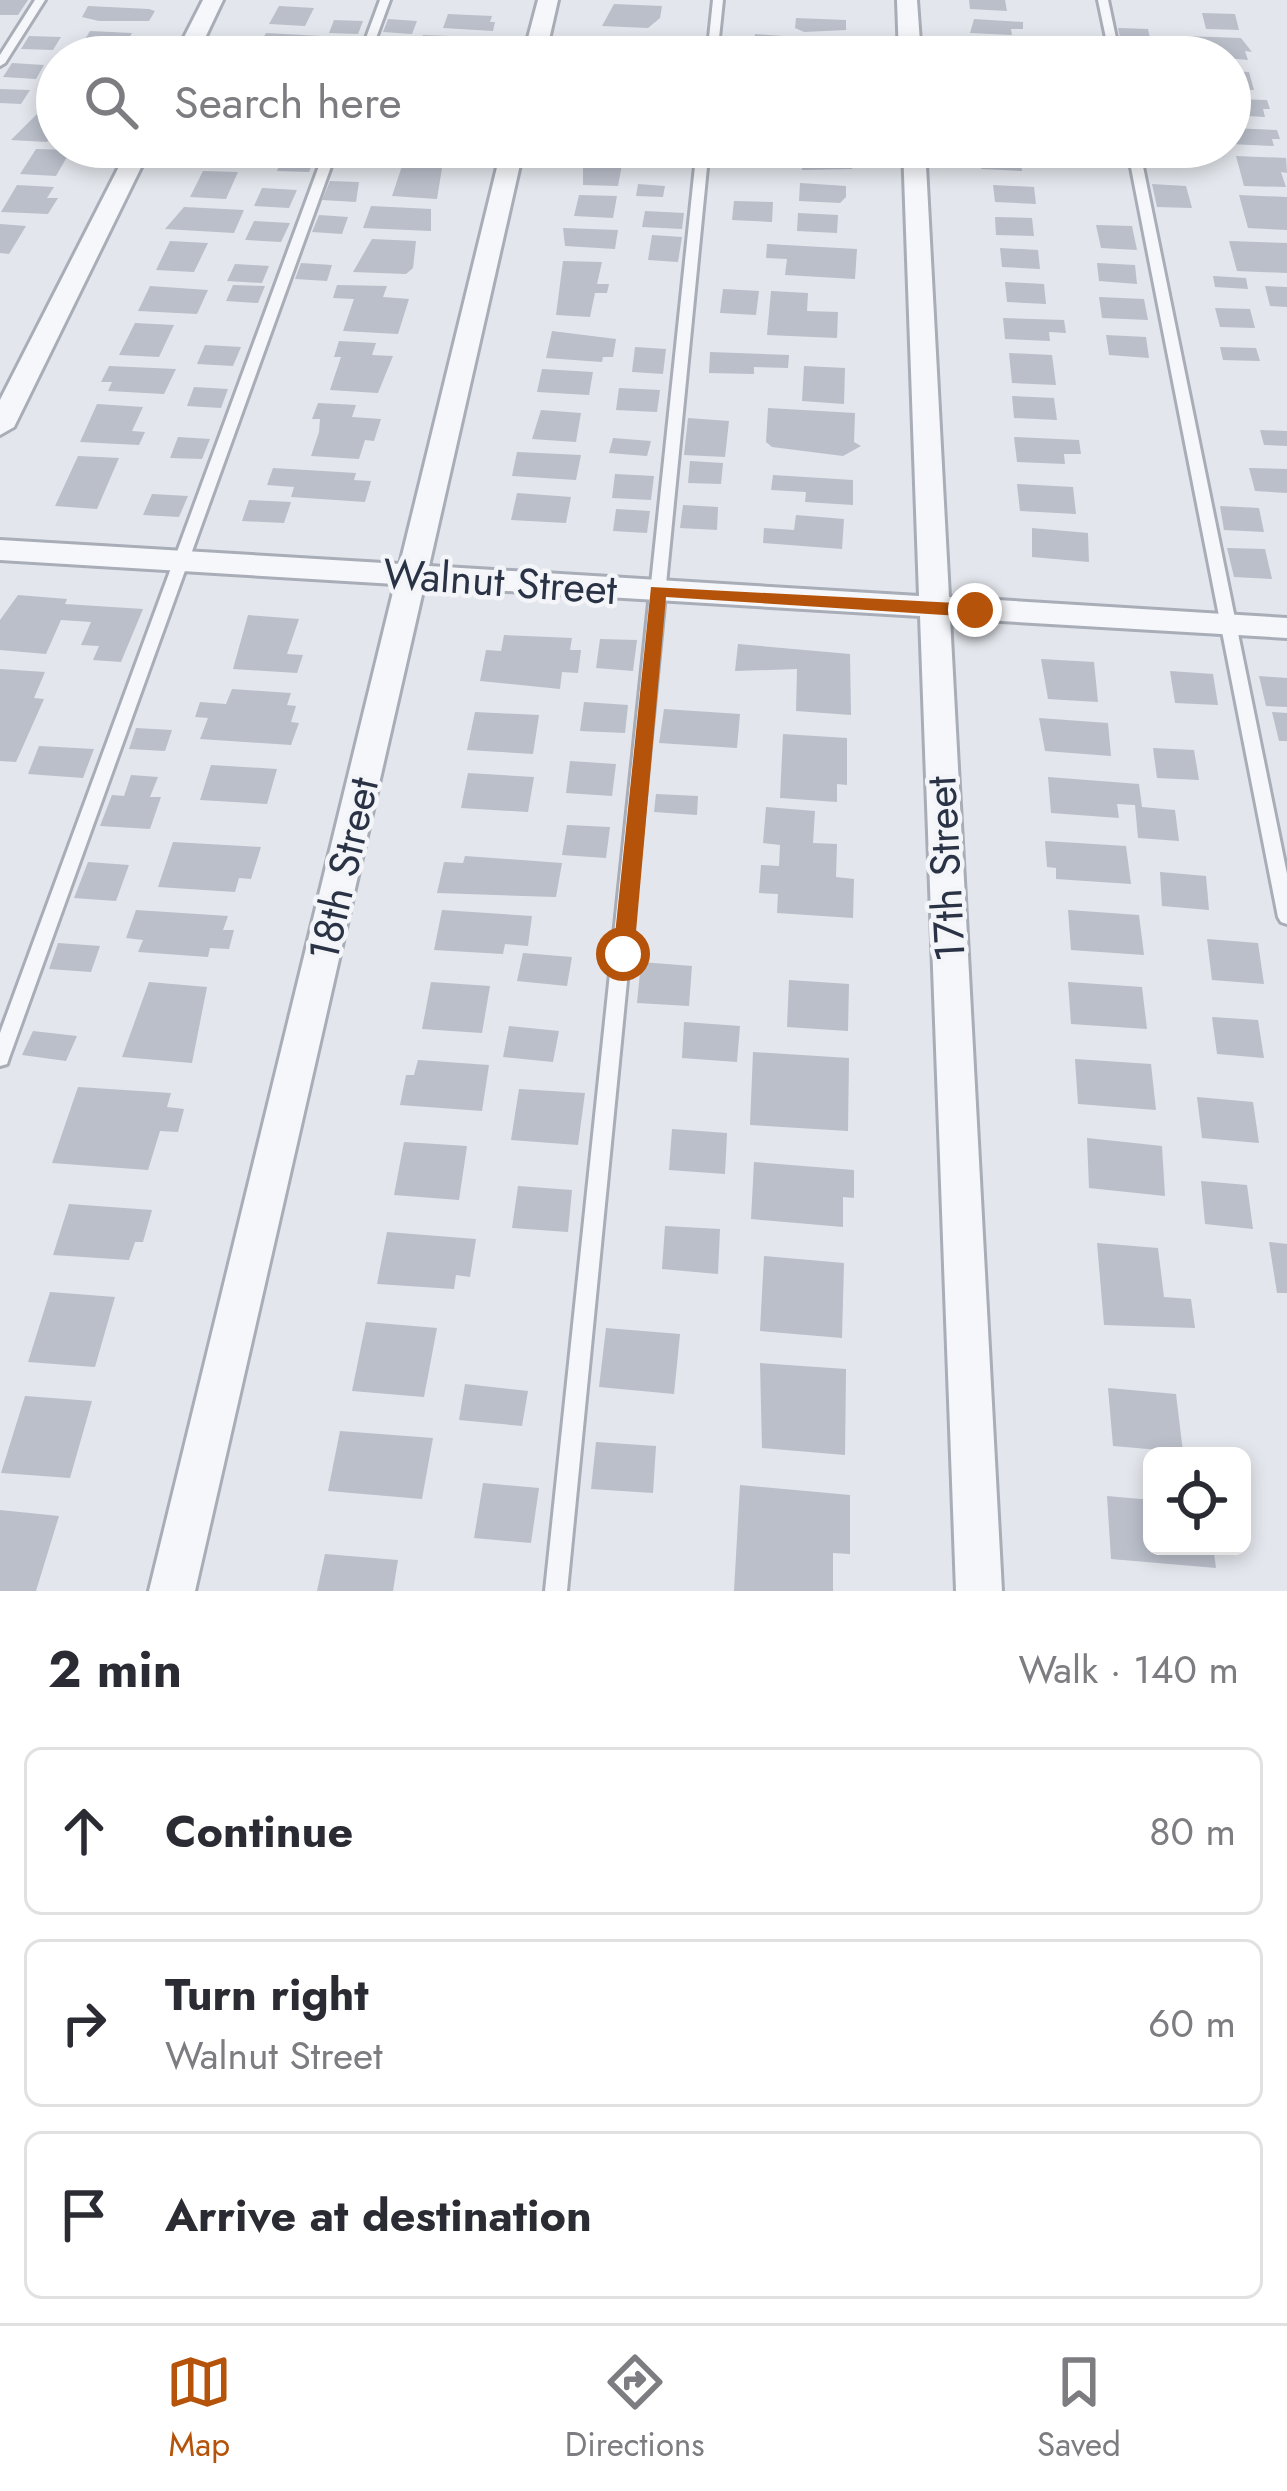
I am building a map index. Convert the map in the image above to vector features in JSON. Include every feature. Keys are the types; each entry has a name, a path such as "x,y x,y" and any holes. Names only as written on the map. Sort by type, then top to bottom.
{"street":[{"path":"195,36 213,0"},
{"path":"540,36 548,0"},
{"path":"908,0 909,36"},
{"path":"0,427 130,168"},
{"name":"18th Street","path":"172,1591 508,168"},
{"name":"17th Street","path":"915,168 979,1591"},
{"name":"Walnut Street","path":"0,550 1287,628"}],"lane":[{"path":"0,63 40,0"},
{"path":"372,36 385,0"},
{"path":"714,36 718,0"},
{"path":"1103,0 1111,36"},
{"path":"0,1058 324,168"},
{"path":"556,1591 701,168"},
{"path":"1137,168 1287,916"}],"building":[{"path":"0,0 28,0 18,15 0,15"},
{"path":"969,0 1005,0 1007,11 970,9"},
{"path":"614,4 662,6 660,18 648,28 602,26"},
{"path":"88,6 155,11 149,21 99,21 82,17"},
{"path":"279,6 314,8 305,26 269,24"},
{"path":"1202,13 1235,14 1239,30 1206,29"},
{"path":"448,14 492,16 493,31 443,28"},
{"path":"796,18 846,20 846,30 804,32 795,28"},
{"path":"388,19 417,21 412,34 383,32"},
{"path":"974,19 1023,22 1023,29 1011,29 1012,35 970,33"},
{"path":"334,20 363,21 358,34 329,33"},
{"path":"1118,28 1148,29 1150,36 1120,36"},
{"path":"90,31 132,33 130,36 87,36"},
{"path":"29,36 36,36 36,49 21,49"},
{"path":"12,63 36,64 36,79 3,77"},
{"path":"0,89 30,90 21,104 0,103"},
{"path":"1251,100 1267,100 1270,109 1263,109 1265,117 1251,116"},
{"path":"36,115 36,141 11,140"},
{"path":"1251,129 1277,130 1280,139 1272,139 1274,146 1251,145"},
{"path":"36,149 36,168 61,168 56,176 20,174"},
{"path":"1251,157 1286,158 1287,173 1281,172 1286,187 1244,186 1239,168 1251,168"},
{"path":"278,168 311,168 309,172"},
{"path":"401,168 442,168 437,199 392,196"},
{"path":"583,168 621,168 618,186 583,185"},
{"path":"203,171 238,172 226,199 190,197"},
{"path":"330,181 359,182 356,202 322,200"},
{"path":"800,183 846,186 846,197 840,203 799,201"},
{"path":"638,184 665,186 663,197 636,196"},
{"path":"1152,184 1186,186 1192,208 1157,207"},
{"path":"17,185 54,187 47,198 58,198 48,214 1,212"},
{"path":"993,185 1034,187 1036,204 995,202"},
{"path":"262,188 297,190 289,208 254,206"},
{"path":"579,195 617,196 613,218 574,216"},
{"path":"1239,195 1287,197 1287,230 1248,228"},
{"path":"734,201 773,202 772,222 732,220"},
{"path":"371,206 431,209 431,231 363,228"},
{"path":"184,207 244,210 234,233 165,229"},
{"path":"645,211 684,213 682,229 642,227"},
{"path":"798,213 838,215 837,233 797,231"},
{"path":"319,215 348,217 342,234 312,232"},
{"path":"995,217 1032,218 1034,236 996,235"},
{"path":"254,221 290,223 281,242 245,240"},
{"path":"0,224 26,226 9,254 0,253"},
{"path":"1096,225 1132,226 1137,250 1101,248"},
{"path":"563,228 618,230 615,249 565,246"},
{"path":"652,235 682,237 678,262 648,260"},
{"path":"372,239 416,241 413,268 406,274 353,272"},
{"path":"170,241 208,243 194,272 156,270"},
{"path":"1229,241 1287,243 1287,273 1237,271"},
{"path":"767,244 857,249 855,279 785,275 787,259 766,258"},
{"path":"1000,248 1038,250 1040,269 1002,267"},
{"path":"563,261 602,262 597,284 609,284 607,293 595,293 590,317 556,315"},
{"path":"301,263 332,265 327,281 295,279"},
{"path":"1097,263 1135,265 1137,284 1099,281"},
{"path":"235,264 269,266 262,283 227,281"},
{"path":"1213,276 1246,278 1248,289 1215,287"},
{"path":"1005,282 1044,284 1046,304 1007,302"},
{"path":"233,285 265,286 258,303 226,301"},
{"path":"337,285 387,286 383,297 409,299 398,334 343,331 354,299 333,298"},
{"path":"150,286 208,290 197,314 138,311"},
{"path":"1265,286 1287,287 1287,307 1270,306"},
{"path":"723,289 759,291 756,315 720,313"},
{"path":"771,291 808,293 807,311 838,312 837,338 767,335"},
{"path":"1099,297 1144,299 1148,320 1102,318"},
{"path":"1215,308 1250,309 1255,328 1220,327"},
{"path":"1003,318 1064,320 1066,333 1049,332 1050,341 1005,339"},
{"path":"135,323 174,325 159,357 119,355"},
{"path":"552,331 616,339 613,357 603,357 602,362 546,358"},
{"path":"1106,335 1146,337 1149,358 1109,355"},
{"path":"339,341 376,343 372,355 393,356 378,393 330,390 341,357 334,357"},
{"path":"205,345 241,347 233,366 197,364"},
{"path":"635,347 666,349 663,374 632,372"},
{"path":"1220,347 1256,348 1260,361 1223,360"},
{"path":"710,352 789,355 788,368 754,367 754,374 709,373"},
{"path":"1009,353 1052,355 1056,385 1012,383"},
{"path":"109,366 176,369 164,394 108,391 112,382 101,382"},
{"path":"804,366 845,368 844,404 802,401"},
{"path":"542,369 593,372 589,395 537,392"},
{"path":"194,387 228,389 221,408 187,406"},
{"path":"619,388 660,390 657,412 616,410"},
{"path":"1012,396 1054,398 1057,420 1014,418"},
{"path":"318,403 356,405 352,417 381,419 374,441 365,440 359,459 311,456 319,432 320,419 312,419"},
{"path":"97,404 143,407 132,431 145,432 139,445 80,442"},
{"path":"768,408 855,413 854,442 861,446 843,456 772,447 766,442"},
{"path":"541,410 581,413 576,442 532,439"},
{"path":"688,418 729,421 725,457 684,455"},
{"path":"1260,430 1287,431 1287,446 1264,445"},
{"path":"178,437 210,439 202,459 170,458"},
{"path":"1014,437 1079,440 1081,454 1064,454 1065,464 1017,462"},
{"path":"613,438 651,441 647,456 609,453"},
{"path":"517,452 581,455 576,480 512,476"},
{"path":"78,456 119,458 97,509 55,506"},
{"path":"690,461 723,463 721,484 688,483"},
{"path":"273,468 356,473 354,480 371,481 365,502 291,497 294,487 267,485"},
{"path":"1249,468 1287,469 1287,493 1255,491"},
{"path":"615,474 654,476 651,500 612,498"},
{"path":"773,475 853,480 853,505 805,502 806,492 771,490"},
{"path":"1017,484 1073,487 1076,514 1020,511"},
{"path":"517,493 571,497 566,523 511,520"},
{"path":"152,494 188,496 179,517 143,515"},
{"path":"249,500 291,502 284,523 242,521"},
{"path":"683,505 718,507 717,530 680,528"},
{"path":"1220,506 1259,508 1264,532 1224,530"},
{"path":"616,509 650,511 647,533 613,531"},
{"path":"796,515 844,519 842,549 763,543 764,528 794,530"},
{"path":"1032,528 1088,533 1089,562 1032,557"},
{"path":"1227,548 1265,549 1272,579 1234,577"},
{"path":"18,595 67,599 65,604 143,609 121,662 93,660 99,646 81,645 91,622 61,620 46,654 0,650 0,620"},
{"path":"248,615 299,619 287,654 303,655 297,673 233,669"},
{"path":"504,635 572,638 570,650 581,650 578,673 562,672 560,689 480,681 486,650 501,651"},
{"path":"600,639 637,640 633,671 596,668"},
{"path":"738,644 850,654 851,715 796,711 797,669 735,671"},
{"path":"1041,659 1094,662 1098,702 1048,699"},
{"path":"0,669 45,672 34,698 44,699 16,762 0,761"},
{"path":"1170,671 1213,674 1218,705 1175,703"},
{"path":"1259,676 1287,678 1287,707 1266,706"},
{"path":"232,689 291,693 287,705 296,706 291,722 299,723 291,745 200,739 208,718 195,717 200,702 226,704"},
{"path":"584,702 628,705 625,733 580,731"},
{"path":"664,709 740,714 737,748 659,743"},
{"path":"475,712 539,715 533,754 467,750"},
{"path":"1272,712 1287,713 1287,741 1279,741"},
{"path":"1039,718 1108,723 1111,756 1045,751"},
{"path":"136,728 172,730 165,751 129,749"},
{"path":"783,734 847,738 847,785 837,784 837,802 780,798"},
{"path":"39,746 94,749 83,778 28,774"},
{"path":"1153,748 1194,750 1199,780 1157,778"},
{"path":"570,761 616,764 612,796 566,793"},
{"path":"211,765 277,769 267,804 200,800"},
{"path":"468,773 534,777 528,812 461,808"},
{"path":"131,775 158,777 150,797 161,797 150,829 100,826 112,795 124,796"},
{"path":"1048,777 1139,784 1142,807 1175,810 1179,841 1138,838 1135,805 1117,804 1119,818 1051,813"},
{"path":"656,794 698,796 697,815 654,812"},
{"path":"766,807 815,811 813,843 837,844 836,877 854,879 853,918 777,913 778,894 759,893 761,865 779,866 780,845 763,843"},
{"path":"567,825 610,827 606,858 562,855"},
{"path":"1045,841 1126,846 1131,884 1056,879 1056,868 1047,867"},
{"path":"173,842 261,847 251,879 239,878 235,892 158,887"},
{"path":"465,856 562,863 556,897 437,893 444,862 463,863"},
{"path":"88,862 129,865 116,901 74,898"},
{"path":"1160,872 1206,876 1209,910 1162,906"},
{"path":"136,910 228,916 223,930 234,930 229,949 210,948 208,957 138,952 143,940 126,938"},
{"path":"442,910 532,916 528,946 505,944 503,954 434,950"},
{"path":"1068,910 1139,915 1144,955 1071,950"},
{"path":"1207,939 1258,943 1264,984 1212,980"},
{"path":"58,943 100,946 91,972 49,969"},
{"path":"523,953 572,957 567,986 517,981"},
{"path":"641,962 692,966 689,1006 637,1003"},
{"path":"789,980 849,984 848,1031 787,1027"},
{"path":"149,982 207,987 192,1063 122,1057"},
{"path":"431,982 490,986 482,1033 422,1029"},
{"path":"1068,982 1142,987 1147,1029 1071,1024"},
{"path":"1212,1017 1258,1020 1264,1058 1217,1054"},
{"path":"684,1022 740,1026 737,1062 682,1058"},
{"path":"509,1026 559,1031 553,1062 503,1057"},
{"path":"33,1031 77,1036 66,1061 22,1055"},
{"path":"753,1052 849,1058 848,1131 750,1125"},
{"path":"1075,1059 1151,1064 1156,1110 1078,1104"},
{"path":"418,1060 489,1065 482,1111 400,1105 406,1075 414,1075"},
{"path":"78,1087 171,1093 167,1107 184,1109 178,1132 160,1131 148,1170 52,1163"},
{"path":"519,1089 585,1093 578,1145 511,1140"},
{"path":"1197,1097 1253,1102 1259,1143 1202,1138"},
{"path":"672,1129 727,1133 725,1174 669,1170"},
{"path":"1087,1138 1162,1146 1165,1196 1089,1188"},
{"path":"404,1142 467,1146 459,1200 394,1195"},
{"path":"754,1162 854,1170 854,1198 843,1197 843,1227 751,1219"},
{"path":"1201,1181 1247,1185 1253,1229 1205,1224"},
{"path":"518,1186 572,1190 568,1232 512,1228"},
{"path":"69,1204 152,1210 143,1242 135,1242 129,1260 53,1255"},
{"path":"665,1226 720,1229 718,1274 662,1269"},
{"path":"387,1232 476,1239 470,1277 456,1275 454,1289 377,1284"},
{"path":"1269,1242 1287,1244 1287,1293 1277,1293"},
{"path":"1097,1243 1158,1248 1164,1297 1191,1299 1195,1328 1104,1325"},
{"path":"764,1256 844,1263 842,1338 760,1331"},
{"path":"50,1292 115,1297 95,1367 28,1362"},
{"path":"366,1322 437,1328 424,1397 352,1391"},
{"path":"606,1328 680,1334 674,1394 599,1387"},
{"path":"760,1363 846,1369 845,1455 762,1448"},
{"path":"465,1384 528,1391 522,1426 459,1420"},
{"path":"1108,1388 1176,1394 1182,1447 1113,1446"},
{"path":"25,1396 92,1401 70,1478 1,1473"},
{"path":"340,1431 433,1438 422,1499 328,1491"},
{"path":"596,1442 656,1446 653,1493 591,1489"},
{"path":"483,1483 539,1488 531,1543 474,1538"},
{"path":"740,1485 850,1495 850,1554 833,1553 833,1591 734,1591"},
{"path":"1107,1496 1143,1499 1143,1555 1214,1555 1216,1568 1111,1559"},
{"path":"0,1510 59,1516 36,1591 0,1591"},
{"path":"325,1554 398,1560 393,1591 317,1591"}],"route":[{"path":"623,954 658,591 975,610"}]}
